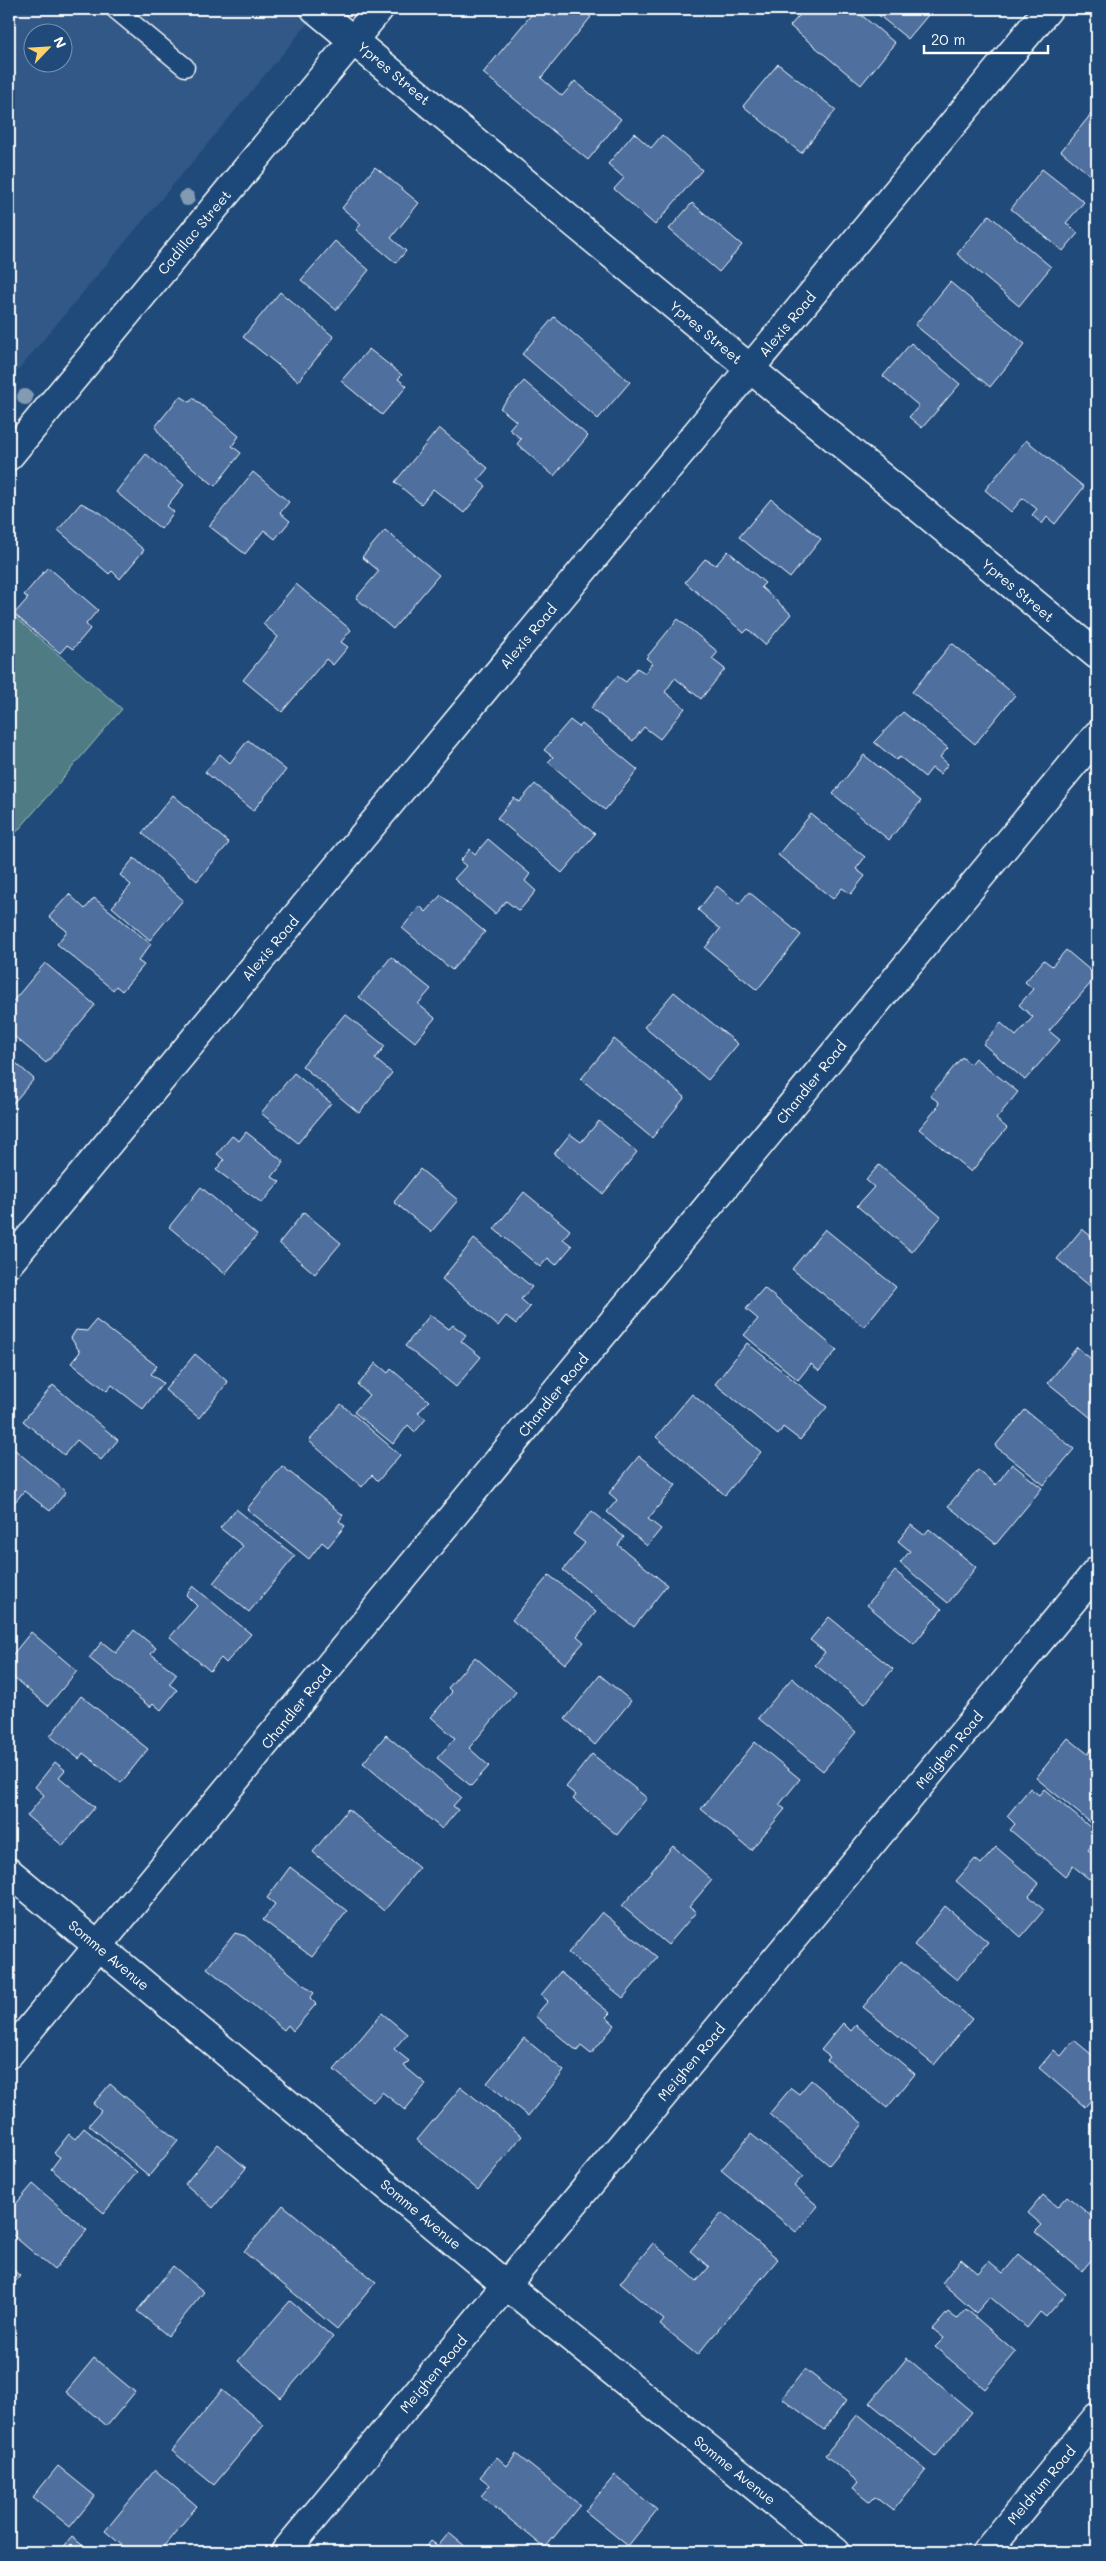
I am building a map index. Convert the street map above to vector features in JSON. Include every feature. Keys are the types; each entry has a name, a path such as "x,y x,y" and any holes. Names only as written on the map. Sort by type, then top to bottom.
{"street":[{"name":"Ypres Street","path":"315,9 1097,656"},
{"name":"Cadillac Street","path":"9,456 379,9"},
{"name":"Alexis Road","path":"9,1263 1048,9"},
{"name":"Chandler Road","path":"9,2054 1097,735"},
{"name":"Meighen Road","path":"285,2552 1097,1571"},
{"name":"Somme Avenue","path":"9,1872 506,2285 836,2552"},
{"name":"Meldrum Road","path":"986,2552 1097,2417"}],"lane":[{"path":"115,9 185,67"}],"shaded area":[{"path":"9,9 320,9 9,381"}],"green space":[{"path":"9,612 122,709 9,841"}],"building":[{"path":"536,9 581,9 591,17 541,78 562,96 575,81 621,119 588,160 483,73"},
{"path":"805,9 854,9 895,43 861,85 790,26"},
{"path":"871,9 922,9 929,14 908,39"},
{"path":"778,64 836,110 801,153 743,106"},
{"path":"1092,113 1097,117 1097,181 1061,151"},
{"path":"634,133 651,148 662,135 702,170 655,225 614,189 624,178 608,164"},
{"path":"375,167 419,203 391,238 406,251 396,263 356,230 361,224 342,208"},
{"path":"1042,169 1084,202 1066,223 1078,233 1063,251 1011,209"},
{"path":"692,203 742,245 719,272 669,229"},
{"path":"989,215 1051,267 1019,306 957,254"},
{"path":"335,241 369,270 336,310 301,280"},
{"path":"950,282 1025,344 990,387 915,325"},
{"path":"280,292 334,337 298,381 243,337"},
{"path":"554,317 630,382 598,419 522,354"},
{"path":"911,343 960,384 922,428 909,417 919,406 883,376"},
{"path":"369,349 402,375 398,379 407,386 382,415 341,381"},
{"path":"524,381 588,436 554,476 517,444 521,439 509,429 516,421 500,408"},
{"path":"180,396 190,402 193,398 239,436 232,446 241,453 215,486 173,452 155,427"},
{"path":"439,428 488,468 478,480 486,486 464,513 433,489 421,504 395,482"},
{"path":"1026,440 1084,487 1055,524 1047,517 1042,524 1032,515 1037,509 1023,498 1011,512 985,490"},
{"path":"146,454 184,485 167,506 174,512 161,529 116,492"},
{"path":"253,472 289,502 280,513 290,521 275,539 264,530 245,554 209,526"},
{"path":"771,499 821,539 790,578 739,537"},
{"path":"81,503 101,513 144,550 120,579 112,571 109,574 58,530"},
{"path":"385,530 439,575 393,629 356,598 379,571 362,557"},
{"path":"728,551 765,583 761,587 791,614 765,645 748,629 744,633 685,582 705,559 716,565"},
{"path":"48,567 98,610 86,624 90,629 73,649 67,645 60,653 14,614 28,598 24,595"},
{"path":"296,584 351,630 341,642 348,647 333,665 326,659 282,712 243,680 278,637 263,624"},
{"path":"678,619 718,652 712,659 725,669 701,699 675,678 665,692 685,708 660,739 644,727 633,741 591,708 617,676 626,682 637,668 645,673 652,663 646,658"},
{"path":"952,643 1015,695 975,744 912,692"},
{"path":"903,712 948,748 940,757 948,764 940,774 932,768 925,777 900,757 896,760 874,742"},
{"path":"570,720 579,727 582,724 638,770 605,810 548,762 553,757 544,750"},
{"path":"248,740 286,770 253,811 205,772 220,754 230,763"},
{"path":"864,755 921,801 889,840 833,794"},
{"path":"535,784 595,834 562,873 497,818 514,798 519,802"},
{"path":"173,795 229,843 197,881 142,833"},
{"path":"811,814 865,857 856,869 865,876 851,894 842,888 833,899 778,855"},
{"path":"488,839 530,874 525,881 536,891 519,911 506,901 495,914 454,879 466,866 460,861 470,849 475,854"},
{"path":"134,858 183,900 150,940 112,907 131,885 120,875"},
{"path":"717,886 739,904 749,892 801,935 757,990 705,948 720,929 698,910"},
{"path":"69,894 85,909 94,898 151,944 138,961 144,965 122,991 116,986 113,990 57,944 67,931 49,917"},
{"path":"441,895 485,932 452,970 402,928 420,906 426,912"},
{"path":"1097,901 1097,918 1089,911"},
{"path":"1066,950 1097,976 1049,1031 1060,1040 1025,1080 983,1044 1001,1023 1016,1036 1033,1017 1019,1005 1033,989 1025,982 1044,960 1052,966"},
{"path":"391,957 431,989 418,1004 435,1018 415,1042 359,997"},
{"path":"45,963 95,1005 46,1063 9,1032 9,1006"},
{"path":"674,992 738,1044 708,1080 644,1027"},
{"path":"345,1014 385,1046 375,1059 392,1073 359,1113 302,1066"},
{"path":"614,1039 685,1097 652,1138 581,1079"},
{"path":"9,1057 34,1079 9,1108"},
{"path":"962,1057 970,1064 975,1058 1018,1092 996,1119 1007,1128 971,1172 919,1129 937,1108 939,1102 930,1096"},
{"path":"294,1073 331,1103 298,1143 261,1113"},
{"path":"599,1121 637,1152 603,1194 554,1154 570,1134 581,1142"},
{"path":"246,1132 284,1162 272,1177 280,1182 262,1203 216,1170 224,1160 217,1154 232,1136 239,1141"},
{"path":"879,1165 941,1217 912,1252 857,1206 874,1187 866,1180"},
{"path":"420,1169 458,1200 431,1232 394,1202"},
{"path":"201,1187 257,1235 225,1274 169,1227"},
{"path":"524,1192 570,1230 563,1239 572,1246 556,1265 548,1258 540,1267 494,1229"},
{"path":"304,1212 341,1243 315,1274 279,1243"},
{"path":"825,1229 896,1287 864,1327 792,1269"},
{"path":"1082,1229 1097,1241 1096,1291 1057,1259"},
{"path":"474,1239 532,1287 521,1299 530,1307 516,1324 506,1316 498,1326 442,1279"},
{"path":"764,1288 837,1350 819,1371 811,1364 798,1380 744,1335 758,1319 746,1309"},
{"path":"430,1315 449,1329 453,1325 466,1335 461,1341 481,1357 456,1387 405,1346"},
{"path":"96,1320 157,1366 151,1374 163,1383 143,1409 112,1385 107,1391 71,1363 80,1352 71,1338 76,1330 87,1331"},
{"path":"747,1343 827,1407 800,1440 783,1427 778,1435 715,1384"},
{"path":"1077,1347 1097,1364 1096,1422 1048,1383"},
{"path":"195,1354 228,1382 199,1418 165,1390"},
{"path":"376,1363 388,1373 391,1369 429,1401 418,1413 426,1419 415,1432 408,1425 393,1444 354,1412 369,1395 358,1385"},
{"path":"53,1385 118,1440 101,1460 77,1440 64,1455 23,1421"},
{"path":"692,1394 761,1452 725,1495 656,1437"},
{"path":"341,1404 400,1455 378,1481 372,1475 362,1487 309,1441"},
{"path":"1025,1410 1074,1449 1044,1485 995,1446"},
{"path":"9,1445 66,1492 50,1511 24,1491 11,1507 9,1505"},
{"path":"639,1456 676,1485 648,1519 661,1529 647,1546 607,1512 617,1500 609,1493"},
{"path":"1012,1464 1042,1488 996,1544 948,1506 978,1470 996,1485"},
{"path":"282,1466 343,1515 339,1521 345,1526 328,1547 322,1542 309,1559 247,1509"},
{"path":"236,1509 295,1556 249,1612 213,1583 243,1546 220,1528"},
{"path":"592,1511 624,1537 618,1545 667,1585 634,1627 563,1570 585,1543 573,1534"},
{"path":"911,1525 924,1535 929,1529 976,1567 948,1603 900,1563 910,1551 898,1541"},
{"path":"895,1571 942,1609 914,1644 867,1605"},
{"path":"549,1575 596,1612 577,1636 584,1642 565,1664 512,1620"},
{"path":"193,1586 251,1634 226,1663 221,1658 210,1671 170,1637 197,1606 186,1595"},
{"path":"829,1617 893,1669 865,1704 815,1665 825,1652 810,1640"},
{"path":"134,1630 156,1648 151,1654 177,1674 169,1684 177,1690 161,1710 153,1703 150,1707 89,1658 102,1642 116,1653"},
{"path":"31,1632 77,1671 48,1706 9,1674 9,1659"},
{"path":"475,1657 516,1692 469,1748 489,1766 471,1786 437,1758 455,1738 431,1717 452,1692 448,1688"},
{"path":"600,1675 631,1701 595,1745 565,1719"},
{"path":"792,1678 856,1732 823,1771 758,1718"},
{"path":"81,1696 148,1749 121,1783 83,1753 79,1759 50,1736"},
{"path":"386,1735 461,1797 453,1806 458,1810 442,1829 363,1763"},
{"path":"1068,1738 1088,1754 1097,1742 1097,1828 1036,1778"},
{"path":"755,1742 800,1779 779,1805 785,1809 751,1850 701,1809"},
{"path":"592,1754 647,1798 617,1835 573,1799 576,1795 566,1787"},
{"path":"55,1762 65,1770 59,1777 95,1807 63,1846 27,1816 44,1795 35,1787"},
{"path":"1030,1788 1039,1795 1044,1789 1097,1833 1097,1839 1088,1850 1097,1857 1097,1870 1089,1879 1073,1866 1065,1876 1010,1830 1015,1824 1007,1816"},
{"path":"348,1809 419,1868 384,1911 313,1852"},
{"path":"673,1846 712,1880 689,1907 696,1912 668,1945 622,1906"},
{"path":"996,1847 1039,1884 1029,1896 1044,1910 1021,1937 956,1881 975,1859 981,1864"},
{"path":"290,1867 347,1911 312,1957 263,1920 275,1904 267,1898"},
{"path":"945,1906 988,1942 957,1980 914,1945"},
{"path":"602,1912 657,1957 623,1998 568,1953"},
{"path":"235,1933 245,1936 314,1993 310,1998 316,2004 293,2031 288,2025 284,2030 207,1968"},
{"path":"901,1961 972,2019 934,2065 863,2007"},
{"path":"560,1972 610,2013 606,2017 615,2025 591,2054 581,2046 577,2051 535,2016 548,2001 541,1995"},
{"path":"382,2013 407,2034 394,2049 409,2061 404,2066 426,2084 405,2110 382,2092 373,2102 334,2070"},
{"path":"843,2023 851,2031 856,2025 915,2074 887,2108 827,2060 830,2057 821,2050"},
{"path":"524,2038 564,2071 528,2116 487,2083"},
{"path":"1074,2040 1097,2059 1097,2093 1085,2107 1039,2068 1054,2050 1061,2056"},
{"path":"811,2080 863,2124 829,2165 769,2114 791,2088 799,2094"},
{"path":"110,2084 178,2141 149,2176 89,2125 101,2111 93,2104"},
{"path":"461,2087 522,2136 478,2190 417,2140"},
{"path":"84,2128 137,2172 104,2213 51,2169 60,2157 54,2153 69,2134 75,2139"},
{"path":"751,2134 803,2176 794,2186 818,2206 796,2232 721,2170"},
{"path":"218,2144 246,2168 213,2208 185,2184"},
{"path":"1097,2173 1097,2190 1089,2183"},
{"path":"33,2184 87,2230 54,2270 9,2232 9,2212"},
{"path":"1043,2195 1057,2207 1067,2196 1097,2221 1097,2253 1082,2271 1035,2232 1042,2225 1028,2213"},
{"path":"283,2205 376,2282 337,2329 244,2252"},
{"path":"722,2213 778,2259 697,2355 660,2325 664,2320 620,2283 653,2243 697,2281 709,2267 690,2251"},
{"path":"1019,2254 1066,2294 1046,2317 1040,2312 1027,2328 990,2297 976,2313 942,2283 961,2259 978,2273 989,2261 1003,2273"},
{"path":"9,2266 20,2276 9,2289"},
{"path":"173,2266 204,2292 168,2336 137,2311"},
{"path":"290,2301 333,2337 281,2398 238,2361"},
{"path":"966,2309 1016,2352 985,2389 935,2347 944,2338 933,2329 948,2312 957,2319"},
{"path":"94,2358 135,2392 107,2426 66,2392"},
{"path":"907,2358 972,2412 935,2456 870,2403"},
{"path":"805,2369 846,2401 824,2430 782,2398"},
{"path":"222,2390 264,2425 214,2485 172,2451"},
{"path":"858,2414 926,2470 893,2511 875,2497 870,2502 853,2488 858,2482 825,2455"},
{"path":"516,2454 580,2505 545,2548 481,2496 490,2485 480,2477 497,2457 507,2466"},
{"path":"58,2466 95,2496 70,2527 33,2497"},
{"path":"155,2470 197,2506 159,2552 130,2552 105,2531"},
{"path":"615,2475 657,2510 628,2546 585,2511"},
{"path":"449,2533 472,2552 421,2552 431,2541 438,2546"},
{"path":"72,2537 91,2552 59,2552"}]}
